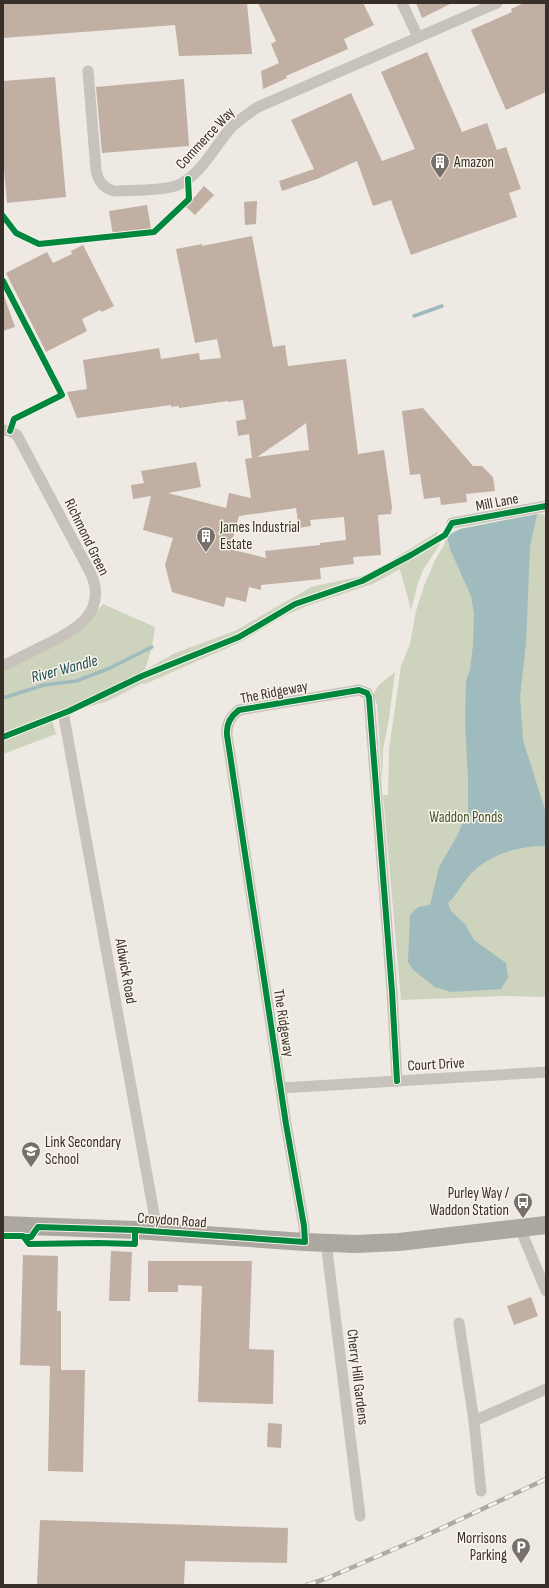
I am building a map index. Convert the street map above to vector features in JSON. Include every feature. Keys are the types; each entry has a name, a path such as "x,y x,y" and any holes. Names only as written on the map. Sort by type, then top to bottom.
{"highway":[{"name":"Croydon Road","path":"3,1225 155,1232 355,1244 399,1242 546,1225"}],"street":[{"path":"402,3 418,38"},
{"name":"Commerce Way","path":"88,72 96,170 100,183 109,190 114,191 168,188 177,186 188,179 237,122 256,108 496,3"},
{"name":"Richmond Green","path":"3,666 65,635 78,626 88,617 94,605 95,593 95,583 91,574 17,435 6,430"},
{"name":"Mill Lane","path":"452,524 546,506"},
{"name":"The Ridgeway","path":"305,1242 304,1226 293,1171 226,730 231,718 239,710 359,690 367,693 370,704 392,991 397,1081"},
{"name":"Aldwick Road","path":"64,717 155,1219 155,1232"},
{"name":"Court Drive","path":"281,1088 546,1072"},
{"path":"520,1228 546,1291"},
{"name":"Cherry Hill Gardens","path":"326,1242 360,1516"},
{"path":"459,1323 474,1421 481,1491"},
{"path":"474,1421 546,1389"}],"green space":[{"name":"Waddon Ponds","path":"537,514 546,516 546,997 505,996 401,1000 383,795 388,795 389,749 401,666 410,644 416,611 424,586 447,536 460,529"},
{"path":"437,532 438,534 409,553 412,557 440,540 440,544 423,570 411,610 400,569 375,583 307,606 282,617 241,642 145,684 143,683 108,701 74,711 73,708 51,717 56,734 3,754 3,667 83,627 103,604 155,627 152,647 145,670 175,653 235,631 311,587 362,576 389,562"},
{"path":"395,672 389,719 383,749 382,782 377,704 373,695 379,685"}],"water":[{"name":"Waddon Ponds","path":"537,514 530,547 526,644 520,696 523,740 546,813 546,846 536,846 515,850 504,853 485,862 469,876 448,903 451,911 465,924 474,940 506,963 508,978 501,989 451,992 435,987 413,970 408,962 410,915 418,907 430,905 439,867 457,836 468,811 465,722 466,681 470,670 473,645 474,614 471,596 450,549 447,536 460,529"}],"building":[{"path":"3,3 247,3 252,54 179,56 175,25 3,38"},
{"path":"258,3 363,3 374,25 344,39 348,49 286,76 287,78 263,89 261,71 279,63 271,44 276,41"},
{"path":"416,3 452,3 422,18"},
{"path":"524,3 546,3 546,92 506,110 471,30 512,12 511,9"},
{"path":"427,52 462,132 487,123 497,150 506,147 521,189 509,193 517,217 411,255 391,200 373,206 357,161 317,179 282,191 279,181 314,169 291,120 351,93 382,161 415,149 381,72"},
{"path":"55,77 66,197 7,203 3,158 3,81"},
{"path":"184,79 189,146 102,153 96,87"},
{"path":"204,186 214,195 195,215 186,207"},
{"path":"257,201 256,224 245,225 244,202"},
{"path":"147,205 151,229 113,235 109,211"},
{"path":"252,236 273,347 285,345 288,366 346,359 358,454 384,450 392,507 391,514 378,515 381,555 353,557 354,564 320,568 321,579 261,585 261,590 249,587 246,602 226,597 224,607 172,592 165,565 173,538 143,530 151,496 133,499 131,485 144,483 141,471 196,462 201,487 168,493 226,508 229,493 251,498 245,459 252,458 249,434 238,436 236,421 246,419 243,400 179,408 179,406 171,407 171,405 77,418 67,392 87,389 83,360 159,348 161,359 199,353 200,360 221,358 217,339 195,343 176,249 202,244 202,246","holes":["306,423 309,450 257,457 291,434","296,508 299,528 311,526 310,520 344,517 346,540 320,543 320,545 265,551 266,558 230,549 239,516"]},
{"path":"83,245 114,306 102,312 100,310 82,319 87,331 46,352 6,273 47,252 53,263 72,254 71,251"},
{"path":"3,296 15,327 3,331"},
{"path":"423,408 473,466 482,466 493,477 495,491 466,494 467,502 441,505 440,497 424,499 420,474 410,475 402,411"},
{"path":"111,1251 132,1252 130,1301 109,1301"},
{"path":"23,1255 58,1256 57,1311 61,1311 61,1370 85,1370 83,1472 48,1471 50,1366 20,1365"},
{"path":"148,1261 252,1261 249,1349 274,1350 273,1404 198,1402 202,1286 178,1285 178,1292 148,1292"},
{"path":"531,1297 538,1316 514,1325 507,1306"},
{"path":"268,1423 282,1424 281,1448 267,1447"},
{"path":"40,1520 288,1528 287,1563 185,1561 184,1585 37,1585"}],"waterway":[{"name":"River Wandle","path":"414,316 442,306"},
{"name":"River Wandle","path":"3,698 44,685 76,681 110,668 152,647"}],"railway":[{"path":"307,1585 325,1579 427,1535 546,1479"}],"cycle path":[{"path":"3,216 16,233 39,244 154,232 189,199 188,179"},
{"path":"3,281 62,395 14,419 10,431"},
{"path":"3,737 69,711 142,676 239,637 295,604 362,581 445,535 452,523 546,506"},
{"path":"24,1237 31,1237 38,1227 135,1230 305,1242 304,1226 286,1124 227,735 227,727 234,715 239,710 359,690 367,693 369,697 392,991 397,1081"},
{"path":"3,1236 23,1236 29,1244 135,1244 135,1230"}],"place":[{"name":"Amazon","path":"440,179"},
{"name":"James Industrial Estate","path":"206,553"},
{"name":"Link Secondary School","path":"31,1168"},
{"name":"Purley Way / Waddon Station","path":"523,1219"},
{"name":"Morrisons Parking","path":"521,1564"}]}
